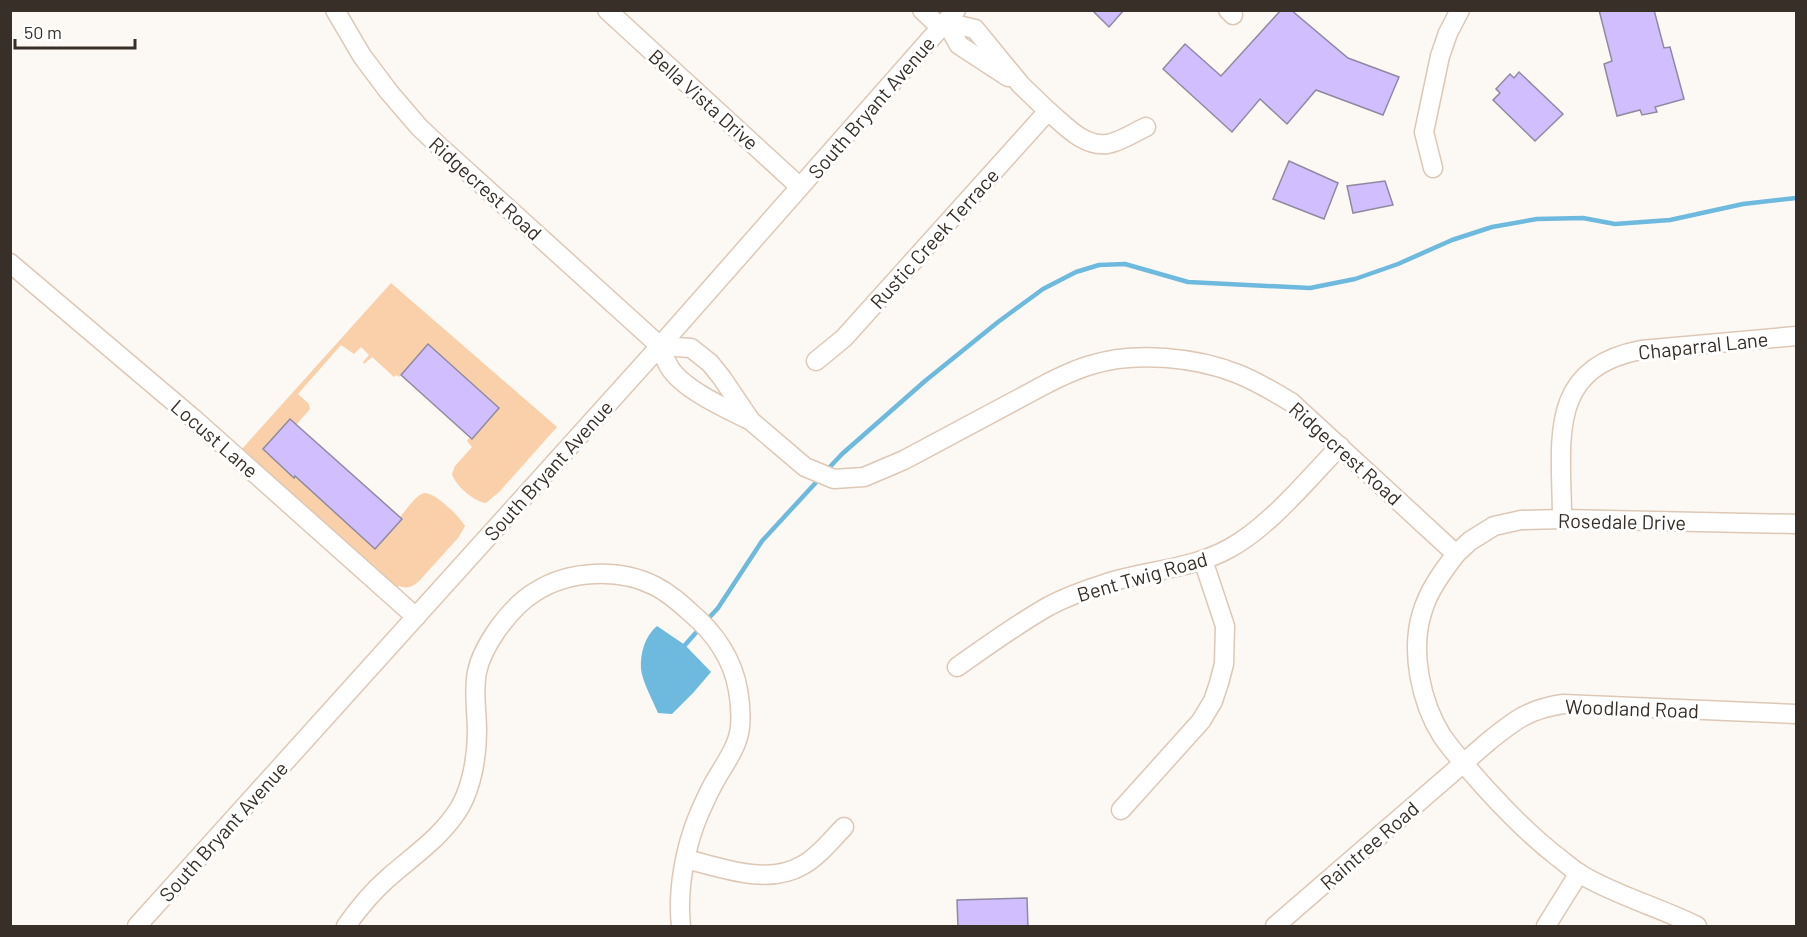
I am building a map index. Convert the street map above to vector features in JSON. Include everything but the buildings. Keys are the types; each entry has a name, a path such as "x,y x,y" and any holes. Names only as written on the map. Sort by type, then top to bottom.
{"street":[{"name":"Ridgecrest Road","path":"336,10 362,56 419,127 660,346 671,370 690,387 707,399 751,421 805,467 834,479 864,477 904,460 1068,373 1094,364 1137,358 1194,361 1236,374 1266,387 1291,402 1456,554"},
{"name":"Bella Vista Drive","path":"607,10 800,187"},
{"path":"922,10 948,20 959,45 1021,85 1048,111 1091,144 1109,145 1146,127"},
{"path":"1433,168 1424,132 1440,56 1448,33 1460,10"},
{"name":"South Bryant Avenue","path":"137,927 660,346 948,20"},
{"name":"Rustic Creek Terrace","path":"816,361 844,338 1048,111"},
{"name":"Locust Lane","path":"10,263 194,419 416,617"},
{"name":"Chaparral Lane","path":"1562,519 1562,426 1574,390 1584,376 1600,363 1621,354 1641,350 1797,336"},
{"name":"Ridgecrest Road","path":"660,346 691,348 710,363 751,421"},
{"name":"Bent Twig Road","path":"957,666 1049,606 1076,594 1126,577 1203,560 1228,549 1260,528 1340,446"},
{"name":"Rosedale Drive","path":"1456,554 1470,541 1494,526 1521,520 1797,524"},
{"path":"1456,554 1441,574 1422,612 1418,637 1419,671 1425,699 1441,734 1463,764 1512,818 1579,873 1615,892 1697,927"},
{"path":"1121,810 1201,721 1213,701 1219,683 1224,664 1226,626 1203,560"},
{"path":"346,927 370,897 448,825 459,808 468,786 476,751 475,687 477,672 488,644 507,618 537,591 557,581 599,574 622,574 656,586 669,594 715,637 730,662 738,689 740,728 736,745 698,817 686,860 680,896 681,927"},
{"name":"Woodland Road","path":"1463,764 1508,725 1524,715 1544,707 1563,704 1792,716"},
{"name":"Raintree Road","path":"1275,927 1463,764"},
{"path":"686,860 740,872 782,873 805,864 844,827"},
{"path":"1546,927 1579,873"}],"shaded area":[{"path":"391,283 557,427 499,492 486,503 481,502 466,492 452,474 455,466 472,447 467,441 470,437 473,438 499,408 466,378 438,408 428,344 399,377 396,375 394,377 372,357 364,364 363,362 369,355 361,347 354,354 341,345 298,394 309,404 310,409 296,425 290,419 263,449 294,477 321,447 325,451 300,480 375,549 402,519 400,517 417,497 424,493 440,500 458,517 465,526 458,538 417,583 407,587 399,586 397,589 241,450"}],"water":[{"path":"657,626 685,645 711,672 672,714 658,713 641,669 644,645"}],"waterway":[{"path":"826,471 842,454 925,381 998,322 1043,289 1076,272 1099,265 1125,264 1188,282 1310,288 1355,279 1398,264 1452,240 1492,227 1537,219 1583,218 1615,224 1670,220 1743,204 1796,198"},
{"path":"707,620 718,608 762,541 821,477"},
{"path":"685,645 701,627"}]}
